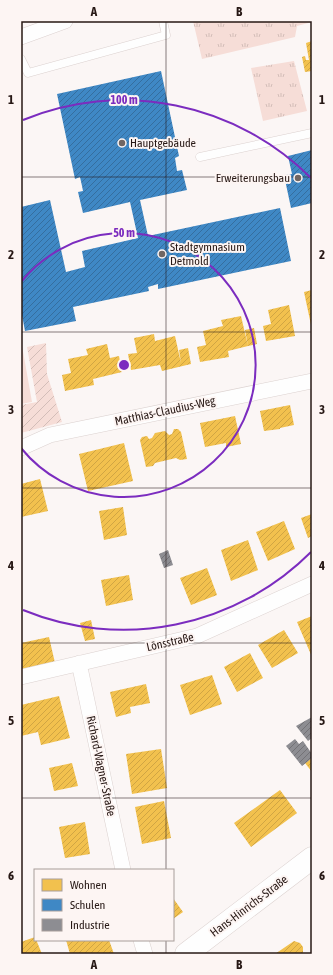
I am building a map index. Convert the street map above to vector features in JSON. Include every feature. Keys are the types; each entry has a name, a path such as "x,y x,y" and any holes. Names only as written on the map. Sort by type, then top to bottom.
{"main road":[{"name":"Hans-Hinrichs-Straße","path":"186,954 312,858"}],"street":[{"path":"21,37 65,21"},
{"name":"Matthias-Claudius-Weg","path":"21,448 50,435 312,381"},
{"name":"Lönsstraße","path":"21,677 197,636 312,584"},
{"name":"Richard-Wagner-Straße","path":"79,663 123,869"},
{"path":"141,941 145,954"}],"lane":[{"path":"21,59 25,74 166,35 163,21"},
{"path":"200,157 312,133"}],"green space":[{"path":"193,21 312,22 297,26 295,37 202,59"},
{"path":"294,61 307,111 263,121 251,68"},
{"path":"21,340 32,402 21,404"},
{"path":"46,343 47,374 62,422 21,433 21,405 37,402 27,347"}],"building: Wohnen":[{"path":"312,41 312,71 305,72 302,57 305,56 306,60 309,60 306,43"},
{"path":"312,290 312,325 311,325 304,292"},
{"path":"289,305 295,336 266,341 263,326 271,324 268,310"},
{"path":"241,316 248,346 228,351 229,357 200,362 197,347 206,345 203,331 223,326 221,320"},
{"path":"254,328 257,344 248,346 245,330"},
{"path":"154,334 155,341 175,336 181,363 179,350 188,348 191,364 162,371 160,365 131,370 128,354 137,353 134,338"},
{"path":"107,344 111,363 110,358 119,356 122,372 93,379 94,385 65,391 62,375 71,373 68,359 88,355 86,349"},
{"path":"290,405 294,425 264,431 260,411"},
{"path":"235,416 241,444 226,447 226,443 205,447 200,423"},
{"path":"174,429 178,429 181,432 187,459 180,460 176,458 155,463 153,466 146,467 140,440 142,437 147,436 149,439 152,438 155,433 165,431 169,435 172,434"},
{"path":"124,443 133,481 88,491 79,454"},
{"path":"40,479 48,511 21,517 21,484"},
{"path":"123,507 127,535 104,540 99,511"},
{"path":"312,514 312,536 308,538 301,518"},
{"path":"284,521 295,549 268,561 256,532"},
{"path":"248,540 258,570 231,581 221,550"},
{"path":"207,568 217,595 191,605 180,578"},
{"path":"129,575 133,600 106,606 101,580"},
{"path":"312,616 312,657 297,622"},
{"path":"91,620 95,639 85,641 80,623"},
{"path":"284,630 298,653 272,668 258,645"},
{"path":"49,637 55,663 21,671 21,643"},
{"path":"250,653 263,678 237,692 224,667"},
{"path":"212,675 222,704 190,715 180,685"},
{"path":"146,684 150,703 130,707 131,713 116,717 110,692"},
{"path":"59,696 70,738 41,745 38,732 21,736 21,705"},
{"path":"161,749 167,788 132,794 126,754"},
{"path":"312,758 312,772 305,763"},
{"path":"72,763 78,786 54,791 49,768"},
{"path":"280,790 297,813 251,847 234,823"},
{"path":"164,801 171,838 142,844 135,807"},
{"path":"85,822 90,854 65,858 59,827"},
{"path":"174,899 183,912 174,918"},
{"path":"34,937 34,941 37,941 42,954 21,954 21,942"},
{"path":"66,941 109,941 114,954 70,954"},
{"path":"294,941 300,943 303,947 303,953 275,954"}],"building: Schulen":[{"path":"161,71 179,156 175,158 177,171 182,170 187,190 140,200 148,236 280,208 291,261 158,289 158,284 148,287 149,291 73,307 76,321 25,331 21,310 21,207 50,200 66,272 85,267 82,251 138,238 130,202 83,213 78,192 83,191 82,186 80,177 75,179 57,94"},
{"name":"Erweiterungsbau","path":"312,150 312,203 291,208 284,175 292,174 288,156"}],"building: Industrie":[{"path":"168,550 173,565 164,568 159,554"},
{"path":"312,717 312,738 308,741 296,726"},
{"path":"295,739 299,744 303,741 312,754 312,758 302,766 286,746"}],"place":[{"name":"Hauptgebäude","path":"122,143"},
{"name":"Erweiterungsbau","path":"298,178"},
{"name":"Stadtgymnasium Detmold","path":"162,254"}]}
